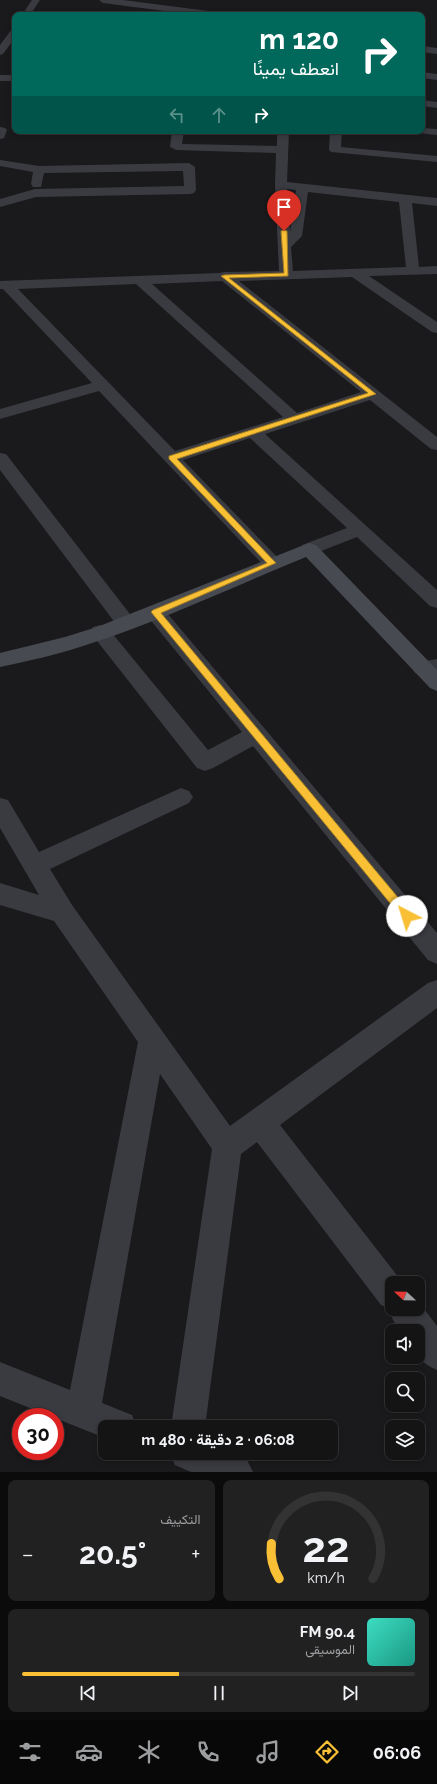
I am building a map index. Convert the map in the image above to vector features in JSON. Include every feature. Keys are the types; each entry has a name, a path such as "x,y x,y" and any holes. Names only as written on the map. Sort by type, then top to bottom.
{"street":[{"path":"28,12 36,0"},
{"path":"103,0 180,12"},
{"path":"0,52 8,42"},
{"path":"425,50 437,52"},
{"path":"425,75 437,77"},
{"path":"0,78 12,78"},
{"path":"425,103 437,105"},
{"path":"0,130 0,136"},
{"path":"425,131 437,132"},
{"path":"178,134 176,147 282,150"},
{"path":"283,134 281,185 286,274"},
{"path":"336,134 335,150 437,159"},
{"path":"0,163 39,170 189,167 190,190 35,193 0,203"},
{"path":"35,193 39,170"},
{"path":"281,185 437,202"},
{"path":"285,246 296,236 303,187"},
{"path":"405,198 413,271"},
{"path":"4,285 224,276 437,270"},
{"path":"355,272 437,329"},
{"path":"224,276 437,445"},
{"path":"139,280 294,419"},
{"path":"4,285 103,385 272,563"},
{"path":"0,414 103,385"},
{"path":"172,458 372,394"},
{"path":"253,432 437,601"},
{"path":"0,458 126,623"},
{"path":"0,660 74,642 155,612 272,563 360,530"},
{"path":"309,549 430,667 437,683"},
{"path":"155,612 437,952"},
{"path":"100,632 205,762 257,734"},
{"path":"35,865 181,797"},
{"path":"0,807 63,913 227,1146 189,1420"},
{"path":"0,894 63,913"},
{"path":"227,1146 437,992"},
{"path":"84,1412 152,1039"},
{"path":"260,1122 385,1285"},
{"path":"409,1316 437,1353"},
{"path":"0,1379 103,1420"},
{"path":"204,1460 234,1472"}],"route":[{"path":"284,231 286,274 224,276 372,394 172,458 272,563 155,612 407,916"}]}
